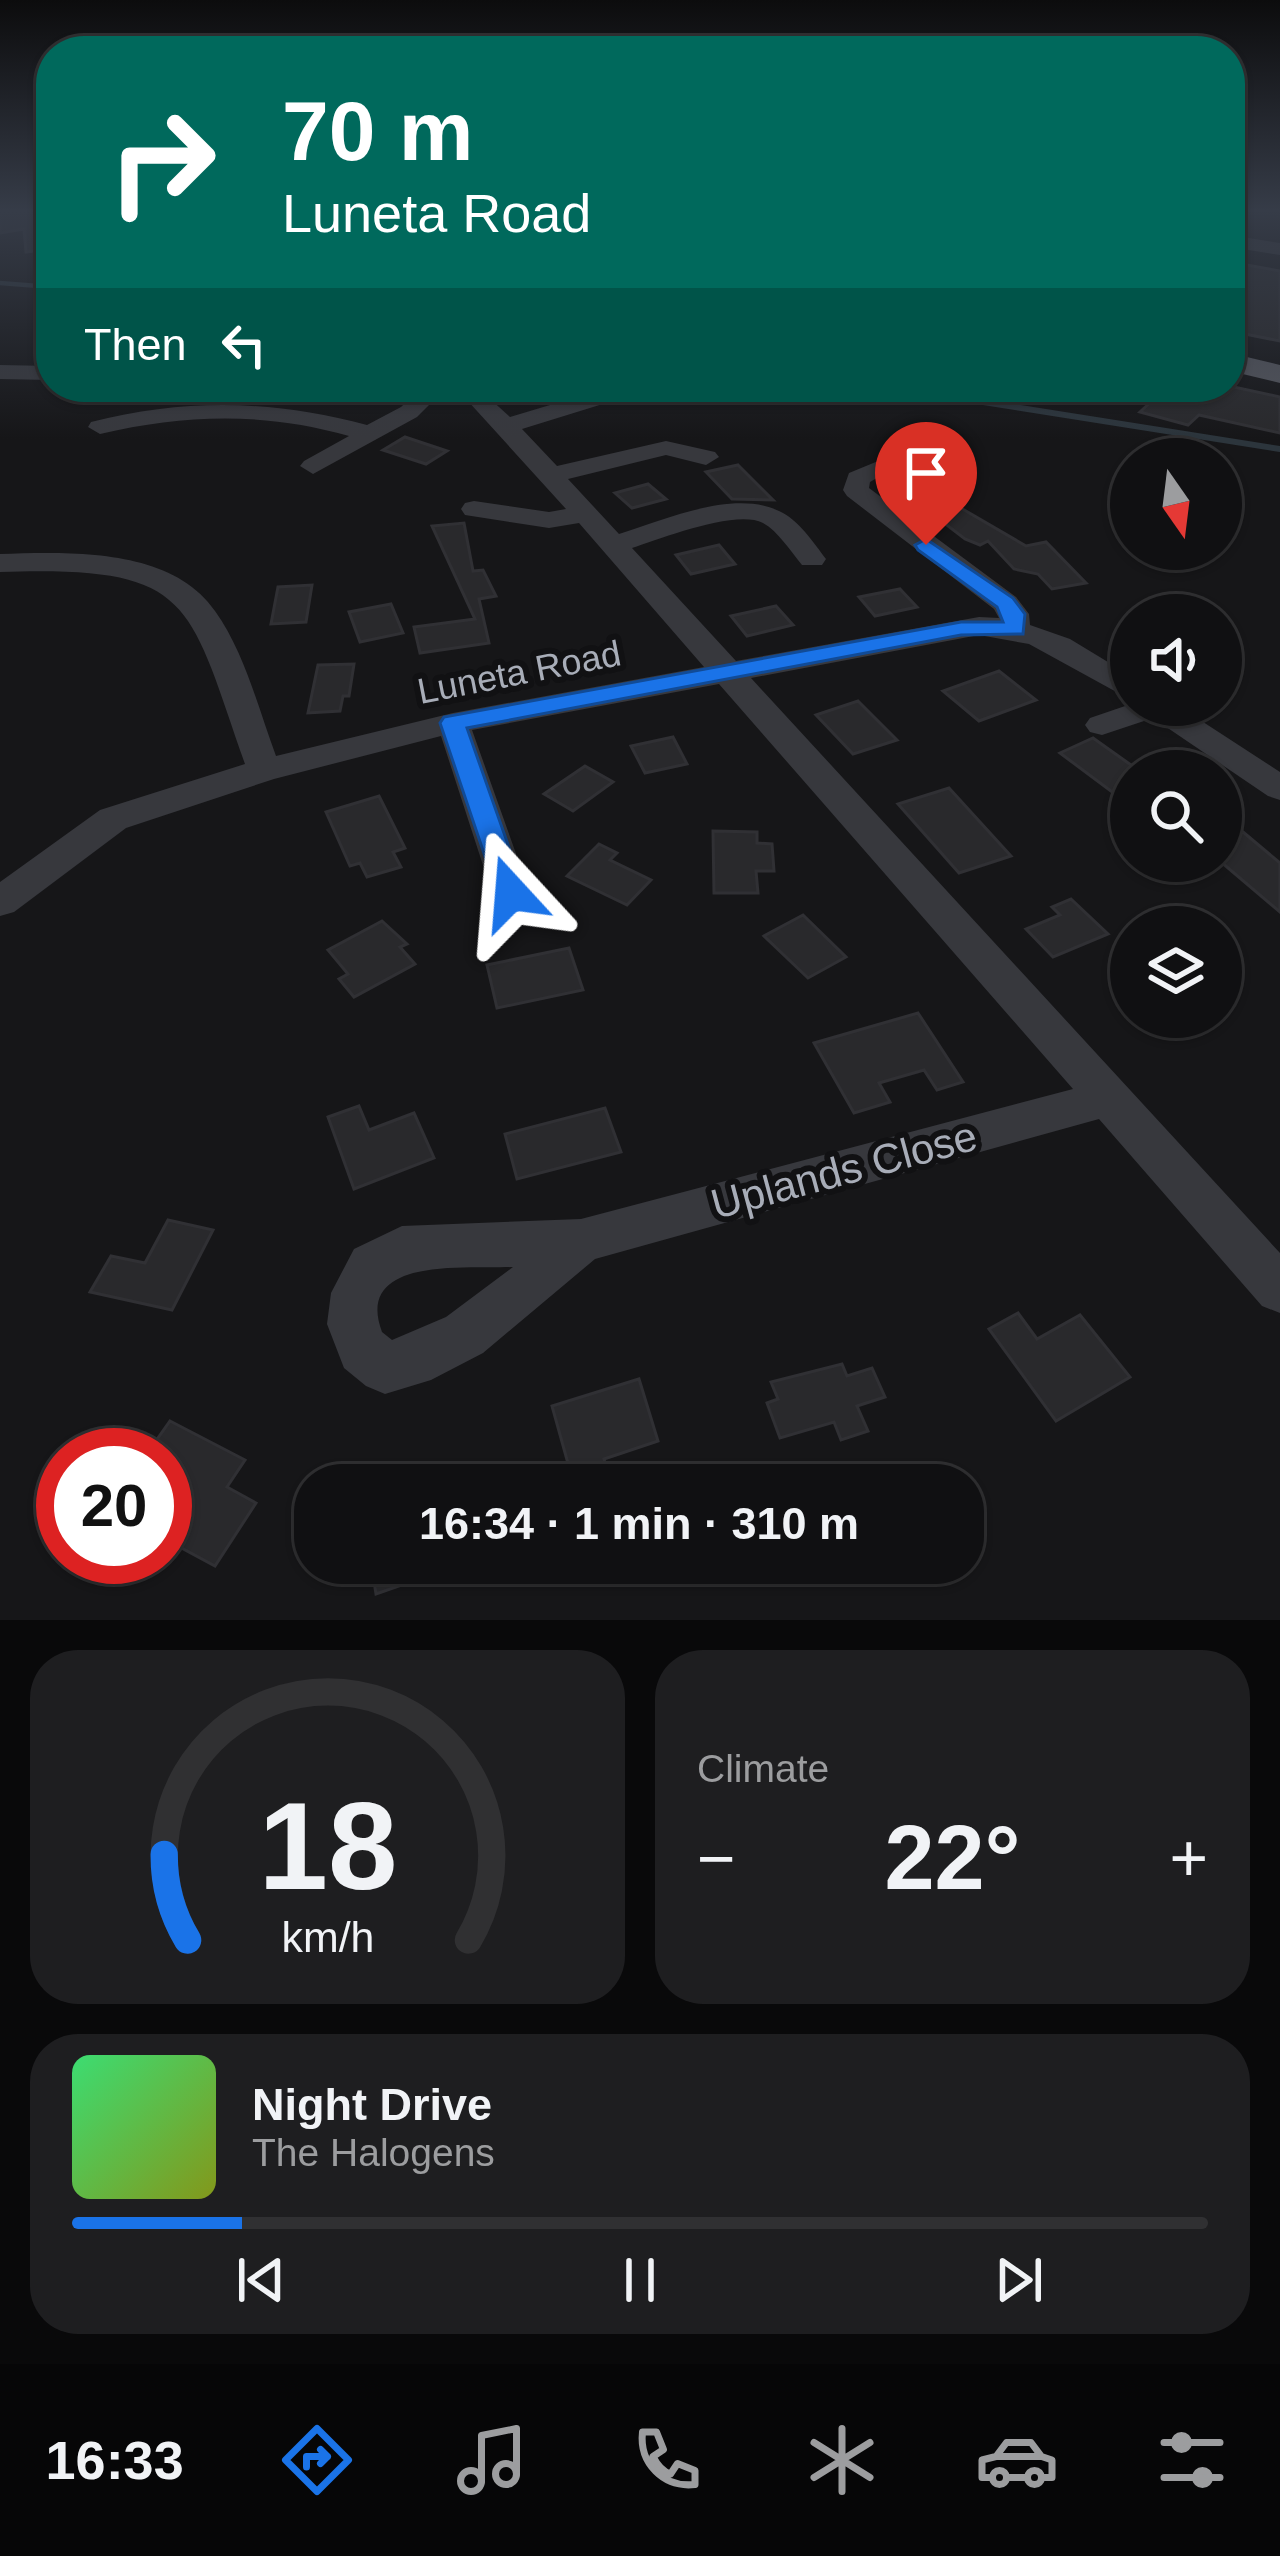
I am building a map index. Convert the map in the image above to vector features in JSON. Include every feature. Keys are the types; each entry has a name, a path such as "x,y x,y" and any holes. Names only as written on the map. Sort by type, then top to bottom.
{"main road":[{"path":"1245,366 1280,374"}],"street":[{"path":"0,372 36,373"},
{"path":"313,466 419,402"},
{"path":"482,402 1280,1289"},
{"path":"506,426 585,402"},
{"path":"100,427 181,409 236,406 309,416 371,434"},
{"path":"551,475 666,448 706,457"},
{"path":"883,467 858,478 856,490 1005,603 1014,614 1015,629 1059,644 1110,677"},
{"path":"474,508 549,520 587,514"},
{"path":"612,544 754,512 772,517 812,559"},
{"path":"0,563 63,562 120,569 188,597 212,634 264,770"},
{"name":"Luneta Road","path":"0,902 113,819 264,770 453,723 961,628 1015,629"},
{"path":"1102,725 1110,722"},
{"path":"453,723 511,893"},
{"path":"1187,726 1280,788"},
{"name":"Uplands Close","path":"580,1241 1108,1098"}],"building":[{"path":"1245,288 1280,288 1280,341 1245,334"},
{"path":"1245,389 1280,397 1280,433 1199,415 1188,425 1140,412 1151,402 1245,402"},
{"path":"405,437 447,451 426,464 383,450"},
{"path":"738,465 773,500 732,499 706,472"},
{"path":"648,484 666,499 632,508 615,493"},
{"path":"959,507 1026,546 1046,542 1086,583 1052,589 1038,574 1014,569 988,541 980,545 965,539 935,516"},
{"path":"464,523 473,571 483,570 496,596 479,599 489,643 420,653 414,627 475,619 432,526"},
{"path":"719,545 735,564 691,574 676,555"},
{"path":"312,585 306,622 271,624 278,587"},
{"path":"900,589 917,607 875,616 859,597"},
{"path":"391,604 403,633 360,642 349,612"},
{"path":"776,606 793,625 747,636 731,616"},
{"path":"354,664 349,696 343,696 340,711 308,713 318,665"},
{"path":"999,671 1036,700 979,721 943,691"},
{"path":"858,701 897,740 853,754 816,715"},
{"path":"673,737 687,764 645,773 631,746"},
{"path":"1093,738 1110,750 1110,790 1060,753"},
{"path":"585,766 613,782 573,811 544,794"},
{"path":"949,788 1011,856 959,873 898,804"},
{"path":"379,796 405,848 393,852 401,867 367,877 360,863 350,866 326,812"},
{"path":"713,831 757,832 757,843 772,844 774,871 756,871 758,893 714,893"},
{"path":"1242,832 1280,863 1280,912 1242,880"},
{"path":"599,844 617,853 610,860 651,880 627,905 567,876"},
{"path":"1071,899 1108,934 1053,957 1026,929 1060,915 1052,907"},
{"path":"803,915 846,957 808,978 764,936"},
{"path":"382,921 407,944 400,947 415,964 354,997 339,979 348,974 328,950"},
{"path":"569,948 583,990 497,1008 487,965"},
{"path":"918,1013 963,1082 937,1090 924,1070 879,1083 890,1102 854,1113 814,1043"},
{"path":"359,1106 369,1130 414,1113 434,1158 354,1189 328,1117"},
{"path":"605,1108 621,1152 517,1179 505,1134"},
{"path":"168,1220 213,1230 172,1310 90,1292 111,1256 145,1263"},
{"path":"1018,1313 1037,1339 1080,1315 1130,1377 1056,1421 989,1329"},
{"path":"842,1364 847,1376 872,1368 885,1397 857,1406 868,1431 841,1440 834,1422 780,1438 767,1403 778,1399 771,1382"},
{"path":"639,1379 658,1441 604,1459 606,1464 568,1464 552,1406"},
{"path":"192,1432 245,1460 227,1487 256,1503 215,1566 192,1554"},
{"path":"374,1584 405,1584 376,1594"}],"waterway":[{"path":"983,402 1280,449"}],"route":[{"path":"511,893 453,723 961,628 1015,629 1014,614 1005,603 926,545"}]}
